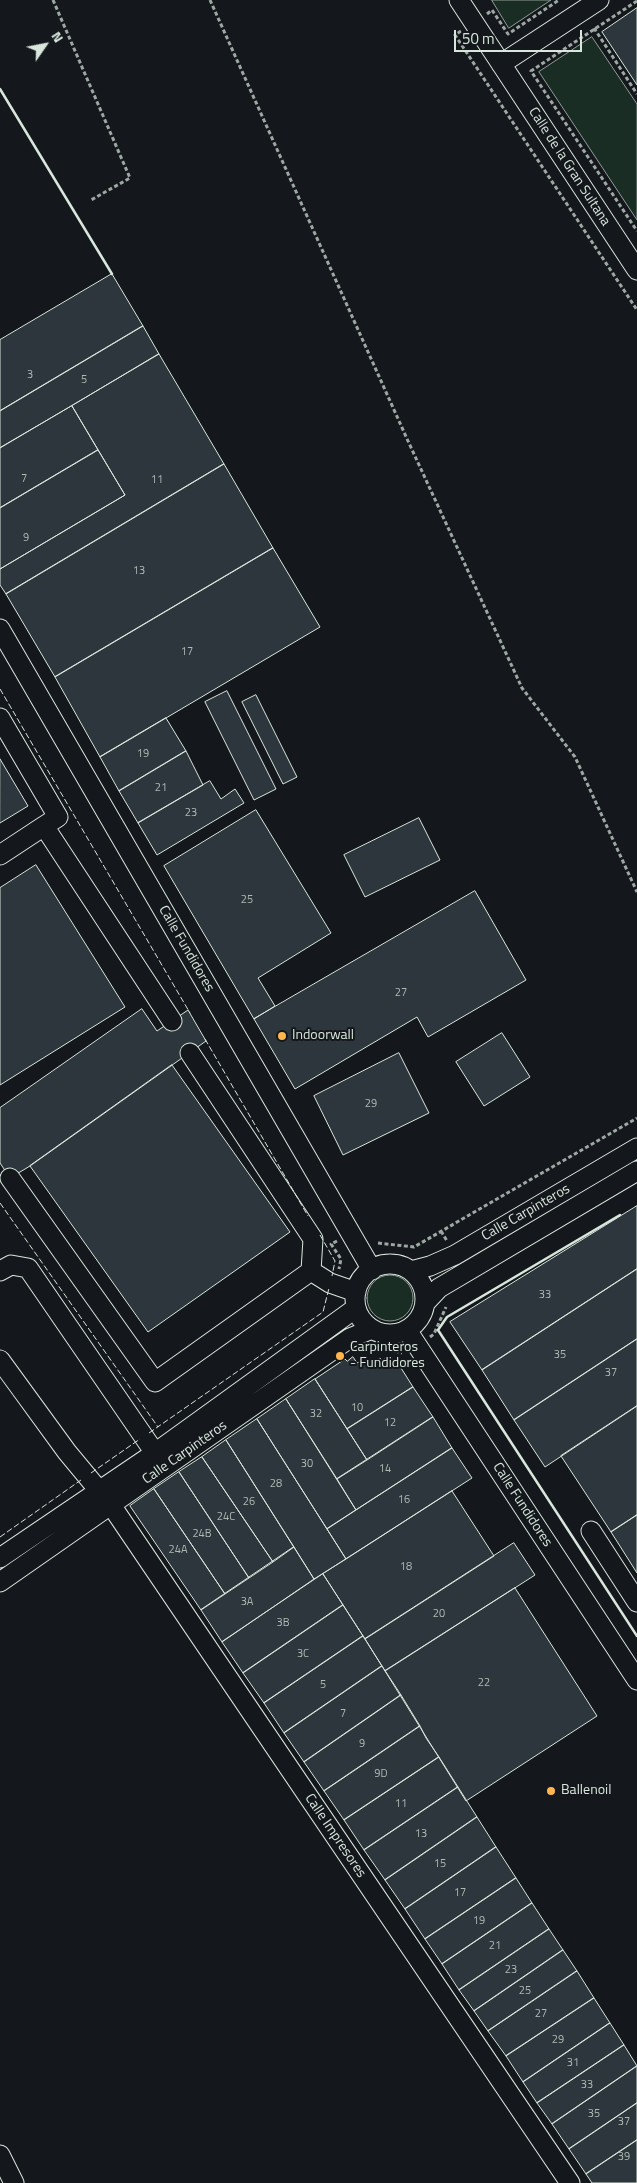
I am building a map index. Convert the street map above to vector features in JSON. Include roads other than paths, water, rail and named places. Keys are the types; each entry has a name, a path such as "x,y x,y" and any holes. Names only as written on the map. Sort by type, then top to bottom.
{"street":[{"name":"Calle de la Gran Sultana","path":"460,0 637,270"},
{"path":"501,64 599,0"},
{"name":"Calle Fundidores","path":"0,629 372,1270"},
{"path":"0,718 58,818 0,855"},
{"path":"44,826 172,1021"},
{"path":"190,1053 313,1239 311,1271"},
{"name":"Calle Carpinteros","path":"411,1271 430,1266 455,1255 637,1148"},
{"name":"Calle Carpinteros","path":"425,1303 439,1288 637,1171"},
{"path":"10,1178 155,1382 311,1271"},
{"path":"0,1271 11,1265 28,1268 155,1453"},
{"path":"385,1265 394,1265 411,1271 422,1285 425,1303 419,1319 407,1330 389,1334 372,1329 362,1319 356,1300 361,1281 372,1270 385,1265"},
{"path":"311,1271 356,1300"},
{"name":"Calle Carpinteros","path":"0,1582 106,1497 155,1453 356,1300"},
{"name":"Calle Carpinteros","path":"0,1558 106,1497 350,1338 372,1329"},
{"name":"Calle Fundidores","path":"407,1330 637,1680"},
{"name":"Calle Impresores","path":"0,1360 67,1452 106,1497 570,2183"},
{"path":"591,1532 637,1602"},
{"path":"0,2155 14,2183"}],"place":[{"name":"Indoorwall","path":"282,1036"},
{"name":"Carpinteros - Fundidores","path":"340,1356"},
{"name":"Ballenoil","path":"551,1791"}]}
